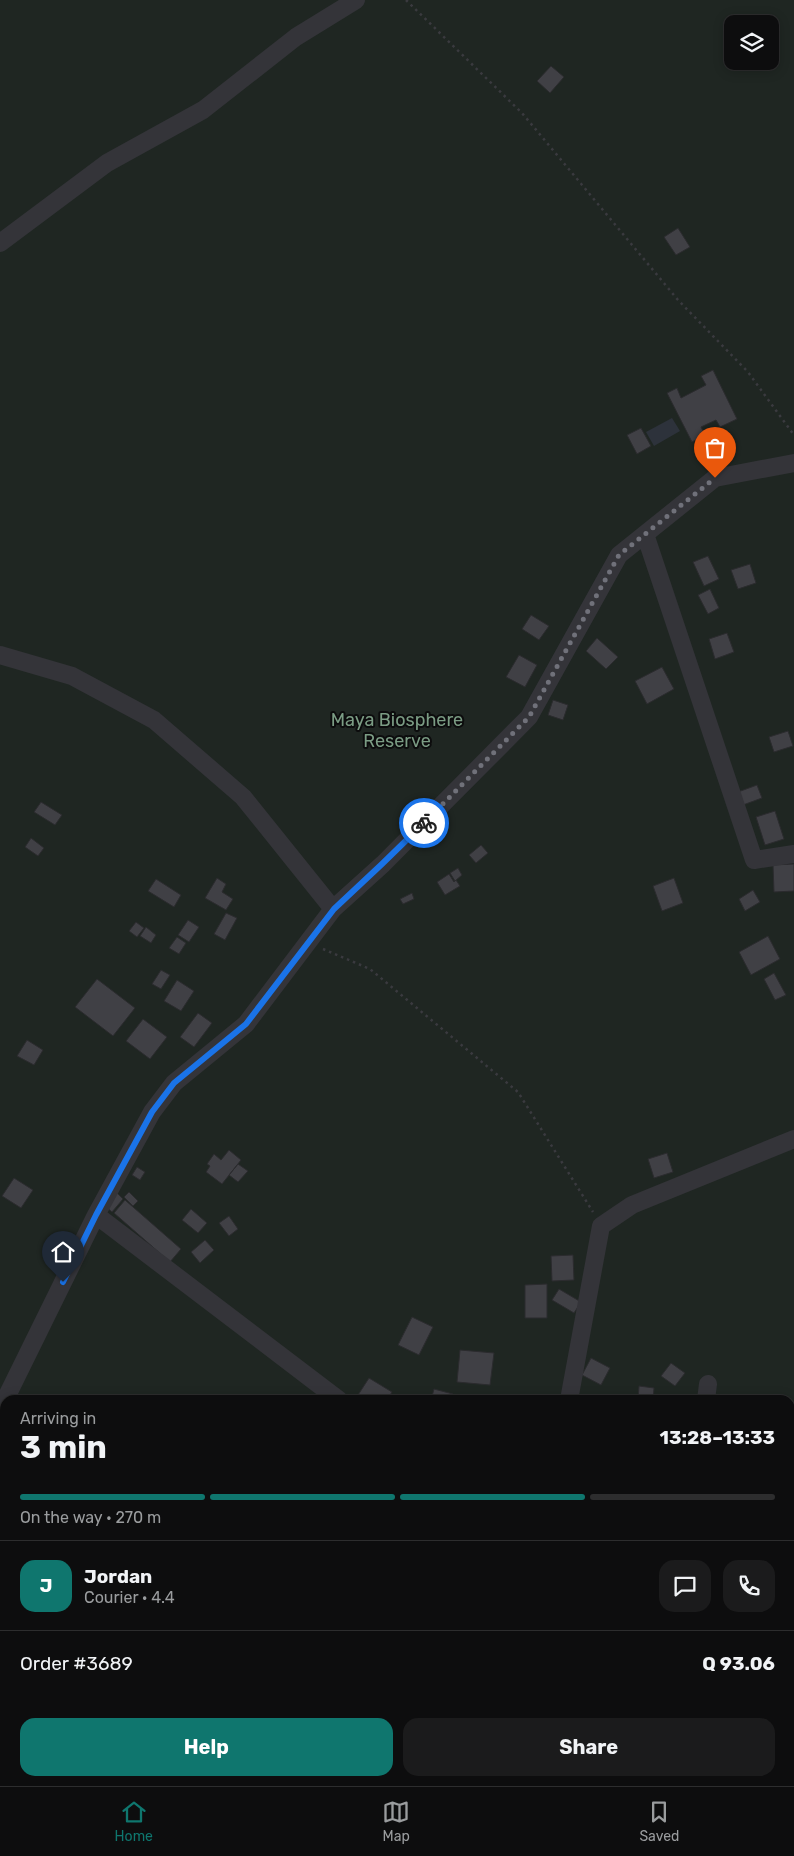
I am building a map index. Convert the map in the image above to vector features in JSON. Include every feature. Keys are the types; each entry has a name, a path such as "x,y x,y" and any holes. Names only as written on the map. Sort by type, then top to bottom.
{"street":[{"path":"0,243 107,163 203,110 296,38 356,0"},
{"path":"7,1395 96,1215 152,1112 174,1083 246,1024 334,909 382,864 529,717 619,555 715,478 794,462"},
{"path":"645,534 754,860 794,854"},
{"path":"0,655 72,676 154,720 243,798 334,909"},
{"path":"570,1395 602,1226 632,1204 794,1139"},
{"path":"96,1215 332,1395"}],"path":[{"path":"406,0 522,114 678,300 748,372 794,435"},
{"path":"308,942 370,969 518,1092 602,1226"}],"green space":[{"name":"Maya Biosphere Reserve","path":"0,0 794,0 794,1395 0,1395"}],"shaded area":[{"path":"672,418 680,431 654,446 646,432"}],"building":[{"path":"551,66 564,77 550,93 537,81"},
{"path":"678,228 690,247 676,255 664,237"},
{"path":"713,370 737,419 720,427 716,420 701,427 705,435 692,442 667,393 677,388 681,398 706,385 701,376"},
{"path":"641,428 651,446 637,454 627,435"},
{"path":"708,556 719,579 704,586 693,562"},
{"path":"750,564 756,583 738,589 731,570"},
{"path":"710,589 719,608 708,614 698,595"},
{"path":"531,615 549,626 539,640 522,629"},
{"path":"727,633 734,652 715,659 709,639"},
{"path":"597,638 618,657 606,669 586,651"},
{"path":"519,655 537,665 525,687 506,677"},
{"path":"662,667 674,689 647,704 635,681"},
{"path":"553,700 568,705 563,720 548,715"},
{"path":"788,731 793,746 774,752 769,737"},
{"path":"757,785 762,798 743,805 738,792"},
{"path":"41,802 62,815 55,825 34,812"},
{"path":"775,811 784,839 765,845 756,817"},
{"path":"31,838 44,848 38,856 25,847"},
{"path":"481,845 488,853 476,863 469,855"},
{"path":"794,864 794,891 774,892 773,865"},
{"path":"458,868 462,875 455,881 450,873"},
{"path":"449,874 454,882 456,880 460,886 445,895 437,882"},
{"path":"217,878 226,884 222,892 233,899 226,910 205,898"},
{"path":"674,878 683,903 662,911 653,886"},
{"path":"156,879 181,895 174,907 148,891"},
{"path":"753,890 760,902 745,911 739,899"},
{"path":"412,893 414,899 403,904 400,899"},
{"path":"226,913 237,918 225,940 214,934"},
{"path":"188,920 199,927 189,942 178,935"},
{"path":"136,922 144,928 137,937 129,931"},
{"path":"146,927 156,935 151,943 140,936"},
{"path":"768,936 780,959 751,975 739,952"},
{"path":"177,937 186,943 179,954 169,948"},
{"path":"161,970 170,975 161,989 152,984"},
{"path":"774,973 786,995 775,1000 764,979"},
{"path":"97,979 135,1008 113,1036 75,1007"},
{"path":"177,980 194,991 181,1011 164,1001"},
{"path":"198,1013 212,1023 194,1047 180,1037"},
{"path":"143,1019 167,1037 150,1059 126,1041"},
{"path":"27,1040 43,1050 34,1065 17,1056"},
{"path":"229,1150 241,1160 222,1184 206,1172 210,1166 207,1164 214,1154 221,1160"},
{"path":"667,1153 673,1172 654,1178 648,1159"},
{"path":"238,1164 248,1171 238,1182 229,1175"},
{"path":"137,1167 145,1172 140,1180 132,1175"},
{"path":"14,1178 33,1190 21,1208 2,1196"},
{"path":"129,1192 138,1201 133,1206 124,1197"},
{"path":"117,1193 123,1199 112,1212 105,1206"},
{"path":"125,1200 181,1249 170,1262 114,1213"},
{"path":"191,1209 207,1223 198,1233 182,1220"},
{"path":"229,1216 238,1229 229,1236 219,1223"},
{"path":"205,1240 214,1250 200,1263 191,1252"},
{"path":"573,1255 574,1280 552,1281 551,1256"},
{"path":"547,1284 547,1318 525,1318 525,1285"},
{"path":"559,1289 581,1302 574,1313 552,1300"},
{"path":"412,1317 433,1327 419,1355 398,1345"},
{"path":"460,1350 494,1353 490,1385 457,1382"},
{"path":"591,1358 610,1368 601,1385 582,1375"},
{"path":"671,1363 685,1373 675,1386 661,1376"},
{"path":"369,1378 392,1392 390,1395 358,1395"},
{"path":"639,1386 654,1388 653,1395 638,1395"},
{"path":"434,1389 453,1394 453,1395 432,1395"}],"way so far":[{"path":"424,823 529,717 619,555 715,478"}],"route":[{"path":"63,1282 96,1215 152,1112 174,1083 246,1024 334,909 424,823"}]}
